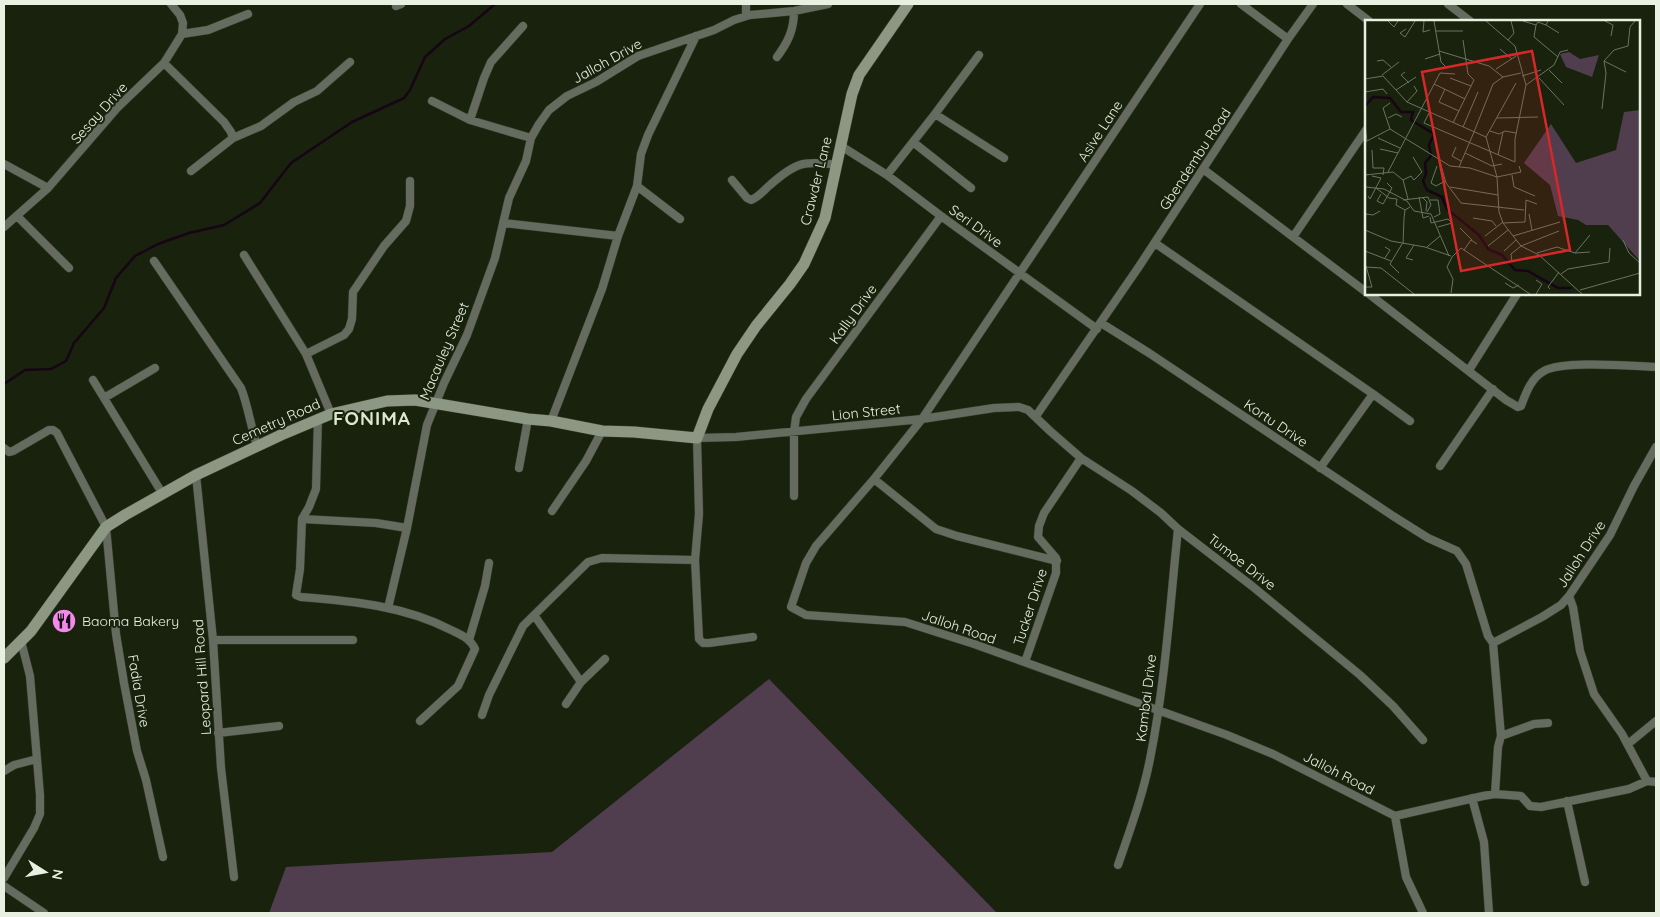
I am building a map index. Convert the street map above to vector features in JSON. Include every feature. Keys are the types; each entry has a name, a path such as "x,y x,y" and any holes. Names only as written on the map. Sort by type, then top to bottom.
{"street":[{"path":"171,4 180,15 182,34 208,30 248,14"},
{"path":"396,4 396,6 401,4"},
{"path":"746,4 746,16"},
{"name":"Jalloh Drive","path":"531,138 550,110 567,96 596,82 638,56 714,30 746,16 794,11 828,4"},
{"name":"Crawder Lane","path":"697,438 708,408 737,354 804,264 825,218 852,94 859,75 905,4"},
{"name":"Asive Lane","path":"1019,272 1200,4"},
{"path":"1241,4 1288,39"},
{"name":"Gbendembu Road","path":"1036,416 1155,243 1288,39 1313,4"},
{"path":"1347,4 1369,20"},
{"path":"1448,4 1469,20"},
{"path":"777,57 787,44 791,34 794,11"},
{"path":"470,120 491,62 523,26"},
{"name":"Sesay Drive","path":"4,227 48,188 118,107 164,62 182,34"},
{"path":"551,421 602,290 618,236 637,186 641,154 648,135 696,36"},
{"path":"887,175 979,55"},
{"path":"164,62 224,122 232,132 233,138"},
{"path":"191,171 233,138 261,126 294,102 317,91 350,62"},
{"path":"432,101 470,120 531,138"},
{"path":"935,114 1004,158"},
{"path":"1293,237 1365,131"},
{"name":"Macauley Street","path":"388,608 427,425 467,335 495,258 509,198 526,161 531,138"},
{"path":"913,142 971,188"},
{"name":"Seri Drive","path":"841,146 887,175 1019,272 1099,326"},
{"path":"732,180 747,198 751,200 784,173 801,164 815,162 836,165"},
{"path":"4,164 48,188"},
{"path":"1203,170 1365,291"},
{"path":"306,354 344,335 349,329 352,319 353,292 384,246 406,221 410,206 410,181"},
{"path":"637,186 680,219"},
{"path":"18,216 69,268"},
{"name":"Kally Drive","path":"794,496 794,432 796,417 806,399 941,216"},
{"path":"503,223 618,236"},
{"path":"1155,243 1410,421"},
{"path":"244,255 306,354 330,414"},
{"path":"154,261 240,388 246,401 248,416 257,446"},
{"name":"Jalloh Road","path":"1019,272 922,419 874,479 816,546 806,562 791,607 806,614 905,622 1025,662 1273,754 1395,816"},
{"path":"1371,295 1493,390 1518,407 1521,406 1530,384 1543,371 1553,367 1571,364 1656,367"},
{"path":"1380,302 1385,295"},
{"path":"1469,370 1516,295"},
{"name":"Kortu Drive","path":"1099,326 1149,353 1428,538 1457,551 1466,564 1488,636 1493,643"},
{"path":"104,398 155,368"},
{"path":"93,380 162,493"},
{"path":"1440,466 1493,390"},
{"path":"1320,468 1373,394"},
{"name":"Cemetry Road","path":"4,658 36,624 106,528 162,493 196,475 330,414 386,401 415,400 528,419 551,421 602,431 697,438"},
{"name":"Lion Street","path":"697,438 794,432 922,419 994,408 1019,407 1028,410 1036,416"},
{"name":"Tumoe Drive","path":"1036,416 1081,458 1132,491 1161,513 1178,529 1252,586 1360,675 1393,706 1423,740"},
{"path":"318,418 316,488 302,519 300,569 296,594 300,597 341,600 388,608 443,626 469,640 475,648 458,686 420,721"},
{"path":"519,468 528,419"},
{"path":"4,448 10,452 49,430 57,433 106,528"},
{"path":"552,511 586,461 602,431"},
{"path":"697,438 698,514 695,560 699,639 703,643 709,643 754,637"},
{"name":"Jalloh Drive","path":"1493,643 1561,606 1610,535 1656,447"},
{"name":"Tucker Drive","path":"1025,662 1052,587 1057,561 1054,555 1038,538 1039,526 1044,512 1081,458"},
{"name":"Leopard Hill Road","path":"196,475 213,640 221,768 234,877"},
{"path":"874,479 936,529 956,536 1057,561"},
{"path":"302,519 376,522 406,528"},
{"name":"Fadia Drive","path":"106,528 116,634 125,691 137,751 146,780 163,857"},
{"name":"Kambai Drive","path":"1118,865 1150,761 1158,710 1178,529"},
{"path":"482,715 489,695 523,626 588,562 602,558 695,560"},
{"path":"469,640 490,563"},
{"path":"1569,596 1573,608 1580,651 1594,694 1628,744 1647,781"},
{"path":"534,615 581,682"},
{"path":"213,640 353,640"},
{"path":"4,878 34,828 40,814 30,676 21,641"},
{"path":"1493,643 1501,736 1498,747 1495,794"},
{"path":"566,704 581,682 605,659"},
{"path":"1628,744 1656,721"},
{"path":"1501,736 1534,724 1548,724"},
{"path":"218,733 279,726"},
{"path":"4,771 14,765 37,759"},
{"path":"1423,913 1406,877 1395,816 1495,794 1521,796 1530,806 1535,808 1629,789 1647,781 1656,782"},
{"path":"1472,798 1484,842 1489,913"},
{"path":"1567,801 1585,882"},
{"path":"4,886 44,913"}],"shaded area":[{"path":"769,679 997,913 269,913 286,867 552,852"}],"waterway":[{"path":"4,384 25,370 51,369 66,361 74,343 104,308 116,278 135,256 158,244 189,233 224,225 260,203 291,163 352,122 404,98 410,90 425,57 445,39 469,26 495,4"}],"place":[{"name":"Baoma Bakery","path":"64,621"}],"district":[{"name":"FONIMA","path":"372,418"}]}
